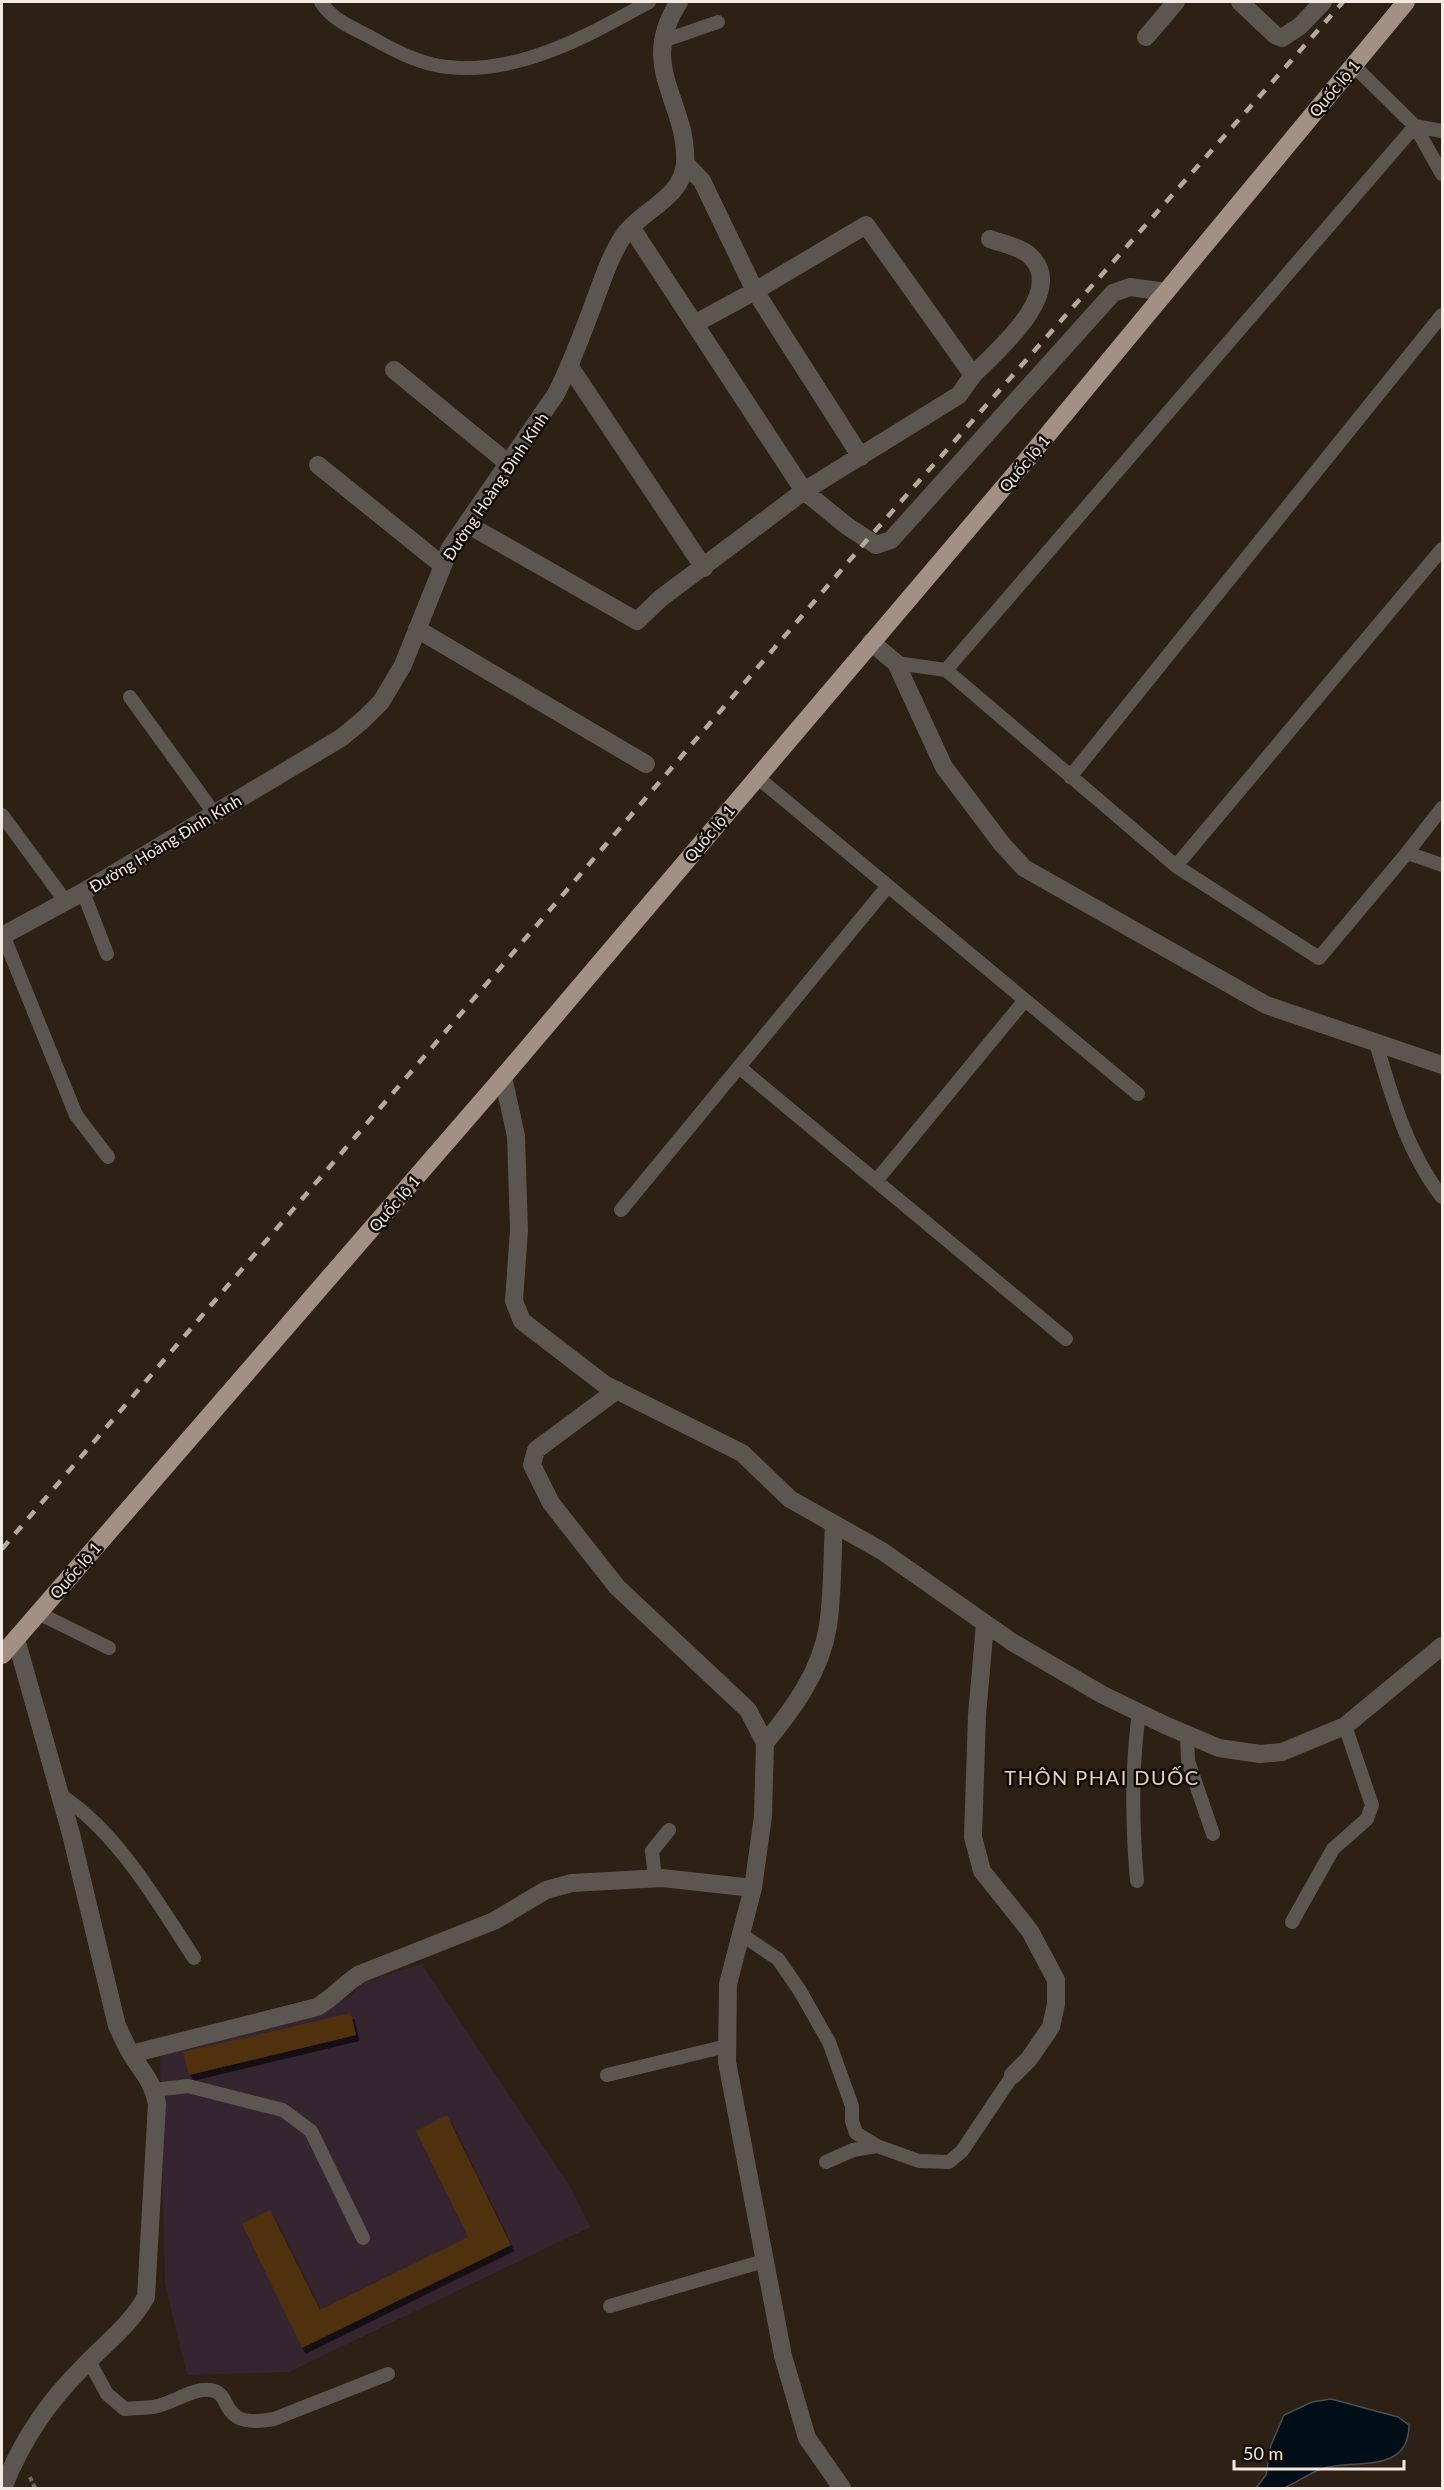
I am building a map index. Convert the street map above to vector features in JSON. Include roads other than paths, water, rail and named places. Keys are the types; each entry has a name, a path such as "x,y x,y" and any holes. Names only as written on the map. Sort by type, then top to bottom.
{"highway":[{"name":"Quốc lộ 1","path":"2,1655 503,1077 1166,292 1406,2"}],"street":[{"path":"679,2 667,21 663,41 664,69 684,146 685,163 702,181 710,195 755,291 861,457"},
{"path":"1146,37 1176,2"},
{"path":"1240,2 1282,38 1300,26 1323,2"},
{"name":"Đường Hoàng Đình Kinh","path":"2,936 66,902 341,738 381,702 403,665 450,548 556,394 570,367 611,257 631,227 666,199 676,186 685,163"},
{"path":"696,323 866,225 973,375"},
{"path":"631,227 804,491 876,545 887,543 1113,293 1130,287 1166,292"},
{"path":"467,524 637,621 661,598 804,491 959,395 973,375 1026,320 1040,285 1039,267 1031,256 990,239"},
{"path":"570,367 704,568"},
{"path":"394,370 509,464"},
{"path":"318,465 442,565"},
{"path":"417,629 646,764"},
{"path":"871,642 896,663 944,767 1002,844 1024,868 1266,1005 1443,1065"},
{"path":"503,1077 516,1136 519,1230 514,1301 522,1321 604,1384 742,1453 790,1499 882,1551 985,1624 1042,1660 1139,1713 1187,1735 1219,1748 1260,1755 1282,1752 1345,1726 1443,1646"},
{"path":"616,1390 536,1450 532,1465 551,1503 617,1587 748,1710 765,1743 763,1816 753,1888 728,1984 727,2062 783,2356 807,2438 842,2488"},
{"path":"765,1743 794,1708 812,1676 828,1627 834,1524"},
{"path":"985,1624 977,1715 973,1837 982,1871 1030,1931 1056,1980 1056,2004 1051,2027 1029,2059 1013,2075"},
{"path":"3,2488 18,2452 42,2413 134,2317 146,2297 157,2104 147,2075 131,2054 117,2026 60,1796 15,1639"},
{"path":"131,2054 316,2007 330,2000 344,1984 360,1974 494,1921 546,1890 572,1883 655,1878 753,1888"}],"lane":[{"path":"321,2 328,13 346,24 421,62 448,68 493,68 548,52 649,2"},
{"path":"663,41 718,22"},
{"path":"1353,64 1415,126 1443,174"},
{"path":"1415,126 1443,131"},
{"path":"946,670 1415,126"},
{"path":"1070,777 1443,315"},
{"path":"1176,866 1443,549"},
{"path":"896,663 946,670 1176,866 1319,958 1443,808"},
{"path":"130,697 214,813"},
{"path":"757,777 1138,1094"},
{"path":"2,815 66,902"},
{"path":"1407,853 1443,865"},
{"path":"621,1210 888,886"},
{"path":"83,892 107,954"},
{"path":"2,936 46,1035 64,1090 76,1115 108,1157"},
{"path":"876,1181 1025,1000"},
{"path":"1376,1043 1397,1116 1430,1181 1443,1197"},
{"path":"739,1067 1066,1339"},
{"path":"38,1613 109,1648"},
{"path":"1137,1881 1132,1822 1133,1753 1139,1713"},
{"path":"1293,1922 1333,1849 1367,1819 1372,1805 1345,1726"},
{"path":"1187,1735 1188,1761 1213,1833"},
{"path":"60,1796 79,1809 125,1857 194,1958"},
{"path":"655,1878 652,1851 659,1839 669,1830"},
{"path":"742,1935 778,1959 800,1991 829,2042 849,2097 856,2133 877,2146 919,2161 950,2162 962,2151 1013,2075"},
{"path":"607,2075 727,2046"},
{"path":"154,2090 188,2085 283,2110 311,2131 363,2238"},
{"path":"826,2162 853,2150 877,2146"},
{"path":"610,2306 764,2261"},
{"path":"90,2361 107,2394 125,2409 154,2407 201,2390 214,2390 222,2397 232,2415 240,2420 259,2422 274,2419 388,2373"}],"railway":[{"path":"2,1549 867,540 1343,2"}],"district":[{"name":"THÔN PHAI DUỐC","path":"1102,1777"}]}
